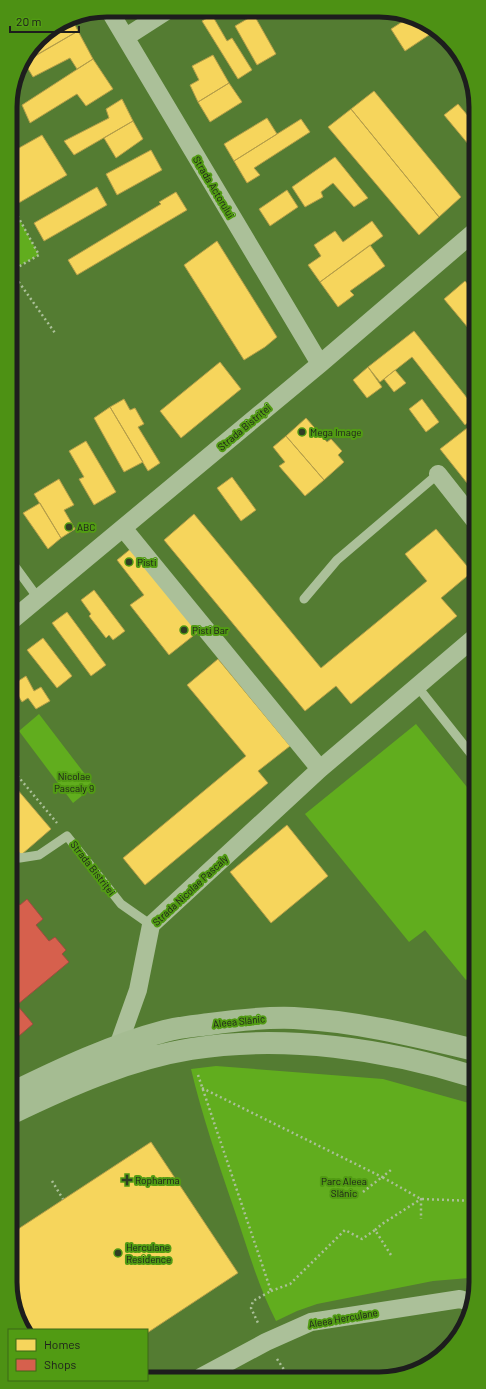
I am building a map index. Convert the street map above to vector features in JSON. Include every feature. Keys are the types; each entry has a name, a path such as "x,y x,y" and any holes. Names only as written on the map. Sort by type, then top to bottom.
{"main road":[{"name":"Aleea Slănic","path":"17,1091 63,1069 118,1046 166,1031 260,1018 288,1018 359,1025 469,1048"},
{"path":"17,1111 70,1087 123,1066 177,1051 230,1044 296,1044 331,1046 413,1061 469,1075"}],"street":[{"name":"Strada Actorului","path":"113,17 320,364"},
{"path":"126,37 157,17"},
{"name":"Strada Bistriței","path":"17,616 320,364 469,236"},
{"path":"438,474 469,513"},
{"path":"122,528 320,769"},
{"name":"Strada Nicolae Pascaly","path":"118,1046 138,990 151,925 320,769 469,642"},
{"name":"Aleea Herculane","path":"210,1372 266,1342 311,1322 460,1299 467,1301"}],"lane":[{"path":"304,599 336,560 438,474"},
{"path":"17,569 38,598"},
{"path":"417,686 469,751"},
{"name":"Strada Bistriței","path":"17,856 20,858 39,855 67,836 121,904 151,925"}],"path":[{"path":"17,215 39,255 17,268"},
{"path":"17,279 55,333"},
{"path":"17,775 67,836"},
{"path":"198,1075 271,1291"},
{"path":"202,1088 382,1177 421,1199 469,1201"},
{"path":"363,1192 391,1170"},
{"path":"52,1181 64,1199"},
{"path":"421,1199 421,1219"},
{"path":"286,1372 266,1342 251,1308 253,1301 271,1291 290,1284 346,1230 362,1239 421,1199"},
{"path":"375,1230 391,1255"}],"green space":[{"path":"17,215 39,255 17,267"},
{"name":"Nicolae Pascaly 9","path":"39,714 94,786 73,803 19,731"},
{"path":"416,724 469,790 469,978 466,980 425,930 409,942 305,814"},
{"name":"Parc Aleea Slănic","path":"216,1066 383,1079 469,1103 469,1278 433,1281 317,1304 276,1321 257,1278 210,1137 191,1069"}],"building: Homes":[{"path":"209,17 213,17 227,41 232,38 252,70 238,79 202,21"},
{"path":"251,17 255,17 276,54 257,65 235,26"},
{"path":"404,21 419,26 431,34 405,51 391,29"},
{"path":"74,24 78,31 31,58 43,43 62,29"},
{"path":"78,31 93,59 77,69 70,58 33,77 27,67 32,58"},
{"path":"213,55 229,83 198,102 190,85 199,80 192,66"},
{"path":"93,59 113,89 86,106 77,94 30,123 22,105"},
{"path":"229,83 242,102 210,122 198,102"},
{"path":"374,91 461,197 439,217 351,109"},
{"path":"122,99 133,121 74,155 64,141 109,118 106,109"},
{"path":"458,104 469,117 469,145 444,115"},
{"path":"351,109 439,217 419,235 328,127"},
{"path":"267,118 277,134 234,161 224,144"},
{"path":"301,119 310,132 254,168 260,175 247,183 234,161"},
{"path":"133,121 143,139 116,158 104,138"},
{"path":"42,135 67,175 17,204 17,149"},
{"path":"151,150 162,170 117,195 106,174"},
{"path":"335,157 368,198 354,207 333,183 321,192 323,197 305,207 292,187"},
{"path":"97,187 107,205 44,241 34,223"},
{"path":"287,190 298,207 270,226 259,209"},
{"path":"176,192 187,210 77,275 68,260 161,204 159,202"},
{"path":"372,221 383,236 320,282 308,265 321,256 314,245 335,231 343,242"},
{"path":"217,241 277,337 265,347 244,360 184,265"},
{"path":"370,245 385,266 350,291 354,295 338,307 320,282"},
{"path":"465,281 469,285 469,329 444,299"},
{"path":"414,331 469,400 469,422 465,425 412,357 380,382 368,367"},
{"path":"220,362 241,389 181,438 160,411"},
{"path":"368,367 382,387 367,398 353,380"},
{"path":"395,370 406,383 394,392 384,379"},
{"path":"124,399 130,410 135,408 144,424 138,427 160,463 148,471 110,407"},
{"path":"422,399 439,422 426,432 409,409"},
{"path":"110,407 143,462 124,472 94,418"},
{"path":"306,418 327,442 331,439 342,451 338,455 344,462 324,480 286,436"},
{"path":"469,427 469,485 440,449"},
{"path":"286,436 324,480 305,496 279,466 285,462 273,447"},
{"path":"86,441 116,492 94,505 79,479 84,477 69,451"},
{"path":"232,477 256,510 241,521 217,488"},
{"path":"59,479 74,505 64,510 75,529 61,538 34,494"},
{"path":"40,503 61,538 48,549 23,513"},
{"path":"194,514 321,668 427,581 405,554 436,529 469,568 469,575 441,598 457,616 351,704 336,686 305,711 164,540"},
{"path":"133,547 198,632 169,655 130,605 144,595 117,560"},
{"path":"94,590 125,631 113,640 109,635 106,638 89,616 91,614 81,600"},
{"path":"67,612 106,665 91,676 52,623"},
{"path":"43,638 72,676 57,688 27,650"},
{"path":"218,659 290,746 258,771 268,783 145,885 123,858 246,756 187,685"},
{"path":"26,676 34,691 41,687 50,701 36,709 28,698 22,702 17,694 17,682"},
{"path":"17,789 51,829 21,855 17,851"},
{"path":"287,825 328,876 271,923 230,872"},
{"name":"Herculane Residence","path":"151,1142 238,1273 148,1332 148,1329 30,1329 22,1311 17,1288 17,1230"}],"building: Shops":[{"path":"27,899 43,919 36,925 49,941 55,937 66,950 62,954 69,962 17,1005 17,901 20,905"},
{"path":"17,1005 33,1024 17,1038"}],"place":[{"name":"Mega Image","path":"302,432"},
{"name":"ABC","path":"69,527"},
{"name":"Pisti","path":"129,562"},
{"name":"Pisti Bar","path":"184,630"},
{"name":"Ropharma","path":"127,1180"},
{"name":"Herculane Residence","path":"118,1253"}]}
